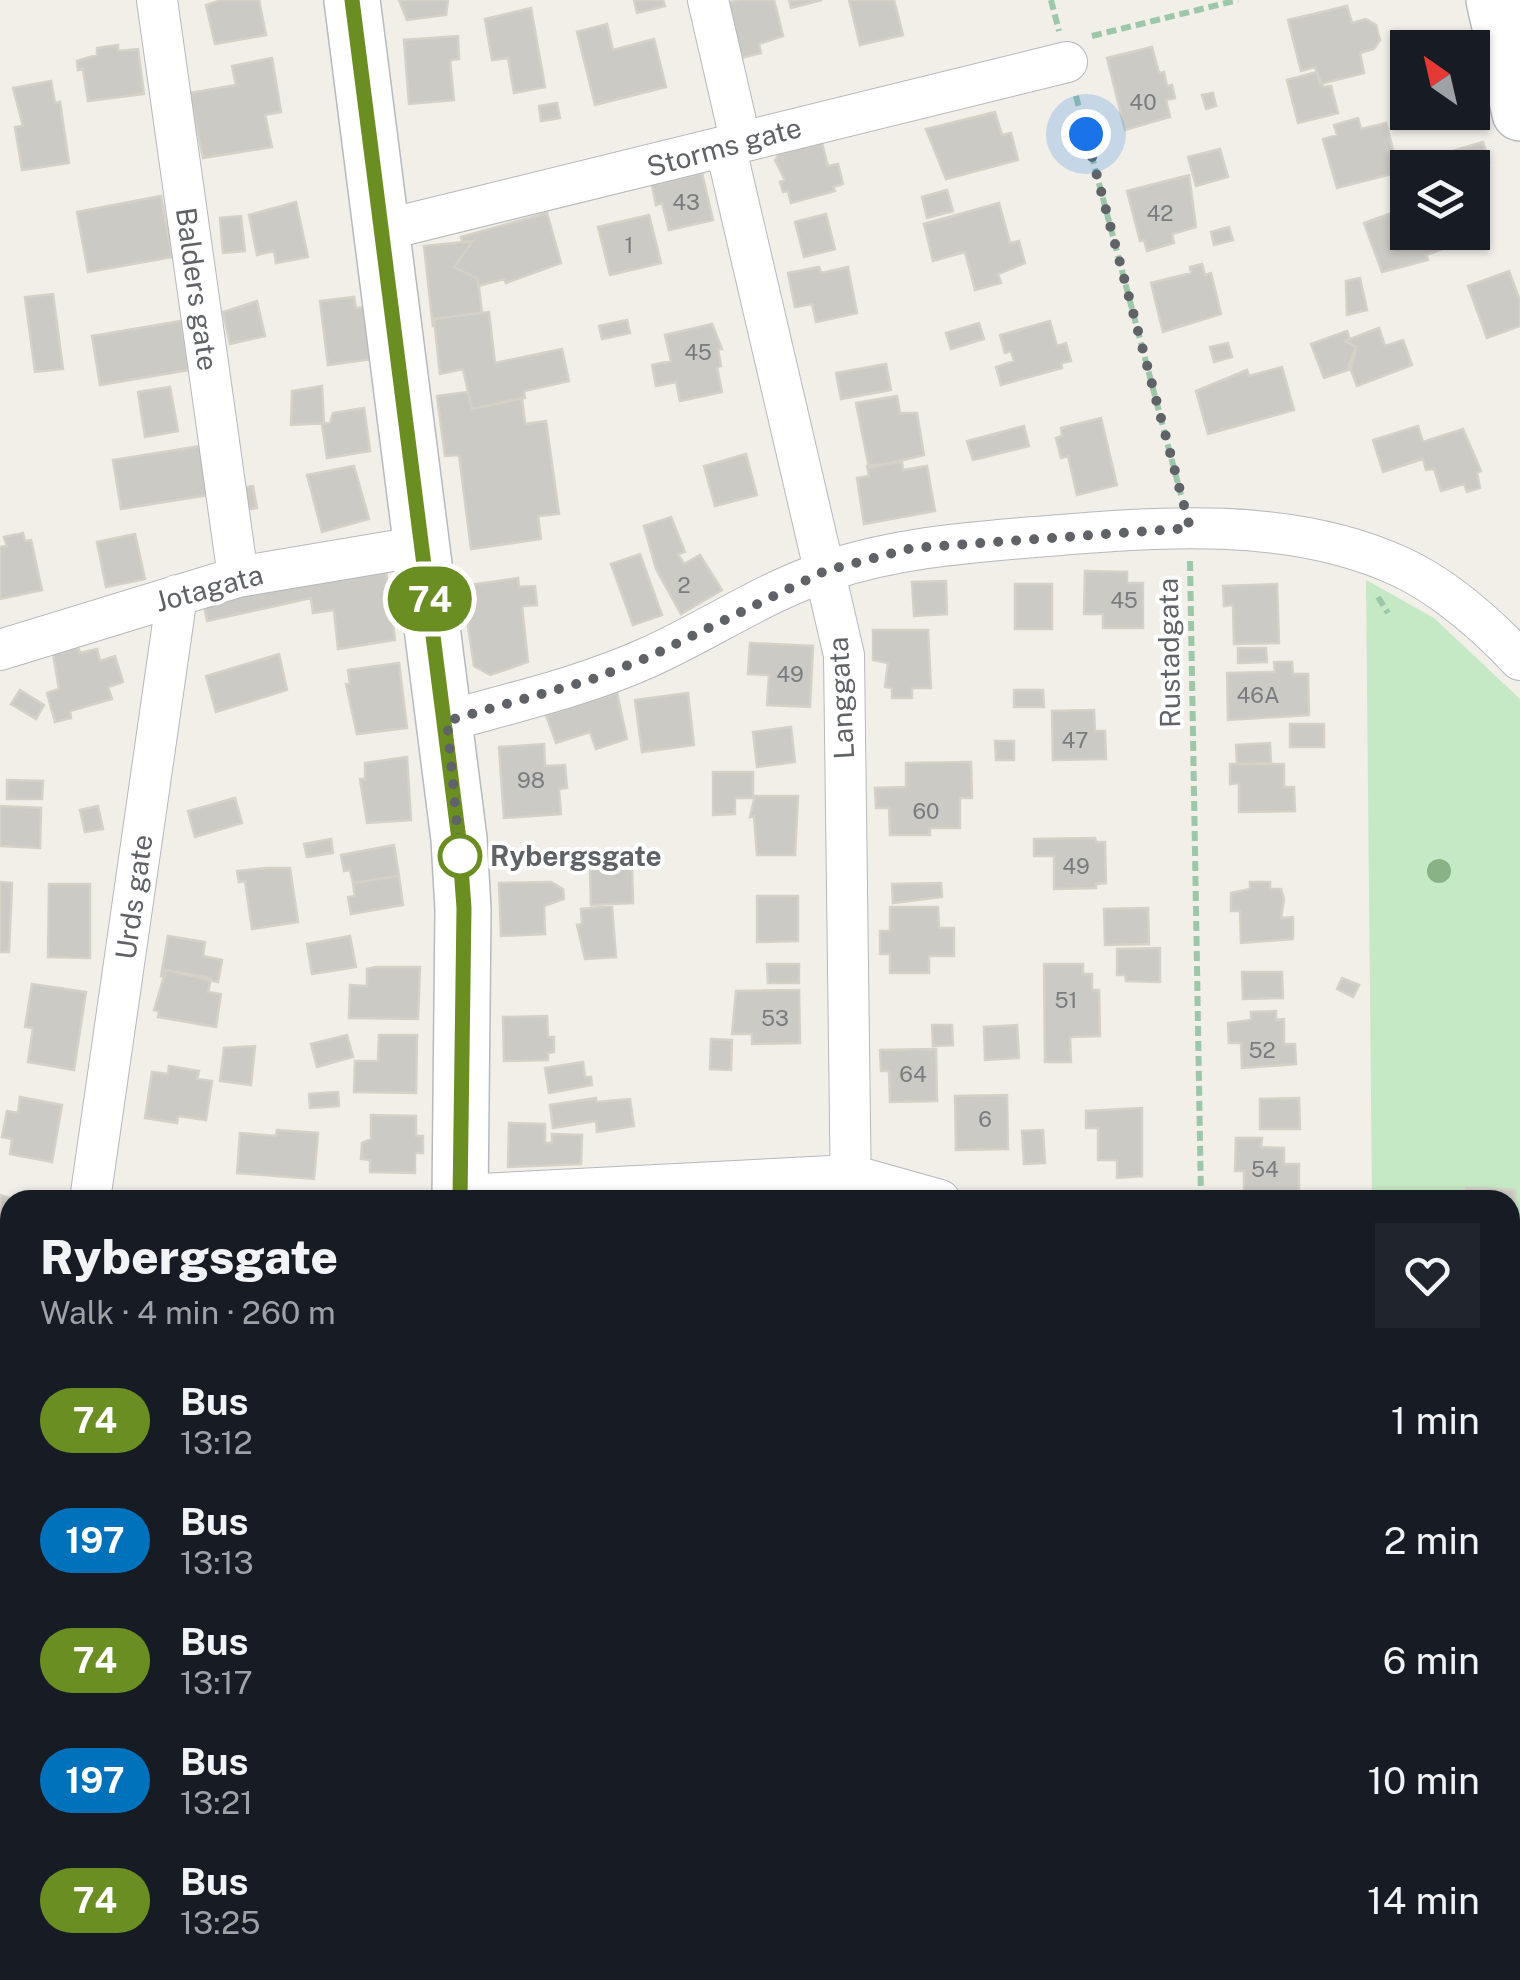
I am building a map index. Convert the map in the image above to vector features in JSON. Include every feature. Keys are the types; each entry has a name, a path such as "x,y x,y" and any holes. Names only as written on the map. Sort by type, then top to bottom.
{"main road":[{"path":"352,0 447,721 464,908 460,1190"},
{"path":"1494,0 1520,113"}],"street":[{"name":"Balders gate","path":"157,0 238,578"},
{"name":"Langgata","path":"708,0 733,144 844,654 851,1188"},
{"name":"Storms gate","path":"380,231 733,144 1074,51"},
{"path":"447,721 605,674 825,571 912,548 1190,528 1309,539 1404,568 1516,652"},
{"name":"Jotagata","path":"0,650 238,578 422,546"},
{"name":"Urds gate","path":"91,1190 178,595"},
{"path":"764,1190 851,1188"}],"path":[{"path":"1074,51 1238,0"},
{"name":"Rustadgata","path":"1074,51 1190,528 1201,1190"}],"green space":[{"path":"1366,580 1434,618 1520,699 1520,1190 1372,1190"}],"building":[{"path":"222,0 259,0 266,35 215,44 206,5"},
{"path":"399,0 448,0 446,15 407,20"},
{"path":"634,0 663,0 665,6 637,13"},
{"path":"774,0 783,36 759,44 761,53 736,59 722,4"},
{"path":"789,0 822,0 791,8"},
{"path":"849,0 894,0 903,35 860,45"},
{"path":"1347,6 1352,23 1366,19 1376,25 1380,40 1374,49 1360,53 1364,73 1320,84 1315,67 1301,71 1288,20"},
{"path":"531,8 545,87 514,93 508,58 492,60 485,19"},
{"path":"607,24 613,50 654,39 666,87 595,105 577,32"},
{"path":"458,36 459,59 450,60 454,100 409,104 404,40"},
{"path":"118,45 118,51 138,49 144,94 88,101 83,69 78,70 77,61 97,55 97,48"},
{"path":"1152,47 1159,73 1164,72 1167,86 1172,85 1175,98 1166,100 1170,117 1125,130 1107,58"},
{"path":"272,58 281,112 265,115 272,147 203,158 190,93 236,85 232,66"},
{"path":"1317,72 1323,87 1331,86 1338,113 1298,123 1287,80"},
{"path":"51,81 55,103 60,102 69,163 22,170 15,127 23,126 13,88"},
{"path":"1213,93 1216,106 1206,109 1202,95"},
{"path":"557,103 560,118 541,121 539,106"},
{"path":"995,112 1002,135 1011,133 1018,160 946,179 926,129"},
{"path":"1358,118 1361,129 1386,123 1393,150 1390,150 1390,174 1337,188 1323,139 1337,135 1334,125"},
{"path":"1483,142 1485,150 1455,150"},
{"path":"822,143 828,166 838,164 843,184 833,187 835,191 791,203 788,191 783,192 780,182 785,180 775,160 779,154"},
{"path":"1220,149 1228,177 1196,186 1188,157"},
{"path":"702,173 713,220 669,230 662,203 656,205 652,185"},
{"path":"1189,175 1196,227 1172,234 1174,243 1147,251 1144,240 1140,241 1127,191"},
{"path":"947,190 953,211 927,218 922,197"},
{"path":"161,196 172,257 88,272 77,212"},
{"path":"296,202 308,257 276,263 274,251 257,255 249,215"},
{"path":"999,203 1010,243 1019,241 1025,263 998,274 1001,283 975,290 965,252 933,261 924,224"},
{"path":"547,213 561,263 506,283 504,279 478,286 478,279 454,267 473,241 462,242 461,237"},
{"path":"826,214 835,249 804,257 795,222"},
{"path":"1390,214 1390,250 1440,250 1426,255 1428,260 1382,272 1364,223"},
{"path":"649,215 661,263 610,275 598,227"},
{"path":"241,216 245,251 223,253 220,218"},
{"path":"1229,227 1233,240 1214,245 1211,232"},
{"path":"473,241 454,267 478,279 482,313 434,319 433,327 424,246"},
{"path":"1202,264 1205,275 1211,273 1221,314 1163,332 1151,283 1191,273 1190,267"},
{"path":"819,267 821,273 848,267 857,313 816,322 812,304 795,307 788,273"},
{"path":"1509,271 1520,301 1520,326 1487,338 1468,286"},
{"path":"1360,278 1367,310 1347,315 1346,281"},
{"path":"53,294 63,369 35,372 25,297"},
{"path":"354,297 356,308 366,307 373,359 328,365 320,301"},
{"path":"257,301 265,336 230,344 223,312"},
{"path":"489,312 495,363 562,349 569,381 524,391 525,398 472,409 463,369 440,374 434,319"},
{"path":"627,320 630,333 602,339 599,326"},
{"path":"181,321 189,370 100,385 92,336"},
{"path":"1050,321 1057,346 1066,343 1071,361 1061,363 1062,368 1001,385 996,367 1014,361 1011,351 1005,353 1000,335"},
{"path":"979,323 984,339 951,349 946,333"},
{"path":"712,324 722,349 718,349 721,366 717,367 722,392 680,401 676,382 656,386 652,365 671,361 665,335"},
{"path":"1379,328 1385,346 1403,340 1412,365 1357,386 1349,365 1356,347 1345,341"},
{"path":"1347,331 1350,339 1345,341 1356,347 1351,369 1324,378 1311,344"},
{"path":"1228,343 1232,357 1214,362 1210,347"},
{"path":"886,364 891,390 841,399 836,373"},
{"path":"1282,367 1294,410 1208,434 1196,391 1247,370 1249,376"},
{"path":"322,386 324,423 291,425 292,391"},
{"path":"170,387 178,431 145,437 138,392"},
{"path":"468,392 472,409 522,398 525,424 546,421 559,514 538,516 541,539 471,549 459,455 445,456 437,396"},
{"path":"897,396 900,413 917,413 924,455 869,468 856,403"},
{"path":"364,408 370,451 327,458 322,424 330,423 333,413"},
{"path":"1101,418 1117,485 1077,495 1068,456 1061,458 1056,438 1062,436 1061,428"},
{"path":"1024,426 1029,446 973,460 967,441"},
{"path":"1418,426 1423,442 1463,429 1481,471 1477,473 1480,488 1467,492 1464,484 1441,491 1434,469 1426,470 1423,459 1383,472 1373,440"},
{"path":"201,446 209,495 121,509 113,460"},
{"path":"746,454 757,495 715,506 704,466"},
{"path":"902,462 903,470 927,466 935,511 864,524 857,478 869,476 867,466"},
{"path":"354,466 369,519 322,532 307,475"},
{"path":"253,486 257,508 245,510 242,488"},
{"path":"671,517 685,552 678,554 684,564 700,555 722,590 681,614 656,569 644,526"},
{"path":"23,533 25,541 31,540 42,590 0,599 0,547 7,546 4,537"},
{"path":"135,534 145,579 106,587 97,542"},
{"path":"640,554 662,615 633,625 611,564"},
{"path":"386,571 395,640 338,649 334,610 313,613 311,598 207,621 202,593"},
{"path":"1085,571 1127,572 1127,583 1143,583 1143,628 1103,628 1103,614 1084,614"},
{"path":"518,578 519,587 535,586 537,605 522,606 528,662 490,675 474,666 462,586"},
{"path":"946,581 947,614 914,616 912,582"},
{"path":"1015,584 1052,584 1052,629 1015,629"},
{"path":"1277,584 1279,643 1234,644 1233,605 1224,606 1223,586"},
{"path":"873,630 928,630 931,688 912,688 912,698 892,698 892,688 885,687 888,663 873,660"},
{"path":"750,643 813,646 810,707 767,705 769,675 748,674"},
{"path":"78,647 80,653 97,649 100,661 115,656 123,682 108,687 112,699 70,711 71,718 55,722 47,693 59,689 53,654"},
{"path":"1238,648 1266,648 1267,662 1238,663"},
{"path":"279,654 287,690 216,712 206,676"},
{"path":"1274,662 1292,662 1293,674 1308,674 1309,715 1228,720 1227,673 1275,672"},
{"path":"399,663 407,728 357,734 346,684 350,684 348,670"},
{"path":"20,690 44,705 36,719 11,704"},
{"path":"1014,690 1043,690 1044,707 1014,707"},
{"path":"617,693 627,739 596,749 590,732 556,743 546,715"},
{"path":"688,693 694,745 642,752 635,700"},
{"path":"1094,710 1095,731 1105,731 1106,759 1053,760 1052,711"},
{"path":"1290,724 1324,724 1324,747 1290,747"},
{"path":"791,727 795,762 757,767 753,732"},
{"path":"995,741 1014,741 1014,760 996,760"},
{"path":"1270,743 1271,763 1237,764 1236,745"},
{"path":"544,744 545,766 565,765 567,788 559,789 561,814 504,818 499,747"},
{"path":"407,757 411,820 367,823 360,779 365,779 365,763"},
{"path":"971,762 972,798 960,798 960,828 930,828 930,835 890,835 889,808 876,808 875,788 906,787 906,763"},
{"path":"1230,764 1284,764 1284,787 1294,787 1295,811 1239,812 1239,783 1230,784"},
{"path":"713,772 753,772 753,798 735,798 735,814 713,815"},
{"path":"7,780 43,781 42,799 7,799"},
{"path":"755,796 798,796 795,855 757,855 754,816 750,817"},
{"path":"235,798 242,823 195,837 188,811"},
{"path":"0,806 41,808 40,848 0,846"},
{"path":"98,806 103,829 85,832 80,810"},
{"path":"1095,838 1096,842 1105,842 1106,883 1096,884 1096,888 1054,889 1054,856 1034,856 1034,839"},
{"path":"331,839 333,853 307,857 304,844"},
{"path":"394,845 399,876 353,883 350,870 344,871 341,855"},
{"path":"632,867 633,903 591,905 590,869"},
{"path":"290,868 298,922 252,929 245,881 239,882 237,871"},
{"path":"399,876 403,905 351,914 348,897 355,896 353,883"},
{"path":"0,882 12,883 9,952 0,952"},
{"path":"551,882 563,889 564,899 544,906 545,934 501,936 499,883"},
{"path":"1250,882 1270,882 1270,889 1281,889 1281,918 1293,917 1293,939 1241,943 1240,911 1231,911 1231,893 1250,889"},
{"path":"941,883 942,897 893,903 892,884"},
{"path":"49,884 90,884 90,958 48,957"},
{"path":"757,896 798,896 798,941 757,942"},
{"path":"612,906 616,957 585,959 577,925 582,924 581,909"},
{"path":"890,907 938,907 939,928 954,928 954,956 929,956 929,973 890,973 890,954 880,954 880,931 890,931"},
{"path":"1148,908 1149,944 1105,945 1104,909"},
{"path":"168,936 205,942 203,956 222,960 218,982 166,970 165,977 161,976"},
{"path":"350,936 356,967 312,974 307,944"},
{"path":"1160,948 1160,982 1126,981 1125,975 1117,975 1117,949"},
{"path":"767,964 799,964 799,983 768,983"},
{"path":"1044,964 1083,964 1083,974 1092,974 1092,990 1099,990 1100,1036 1070,1037 1071,1062 1045,1062"},
{"path":"420,967 418,1019 349,1018 350,985 367,986 367,969"},
{"path":"166,970 211,978 208,992 221,994 216,1027 158,1017 159,1011 154,1010"},
{"path":"1242,972 1282,972 1283,998 1243,999"},
{"path":"1342,978 1359,985 1353,997 1337,989"},
{"path":"32,984 86,992 74,1070 28,1062 33,1028 25,1027"},
{"path":"799,990 800,1043 752,1044 752,1034 732,1034 736,991"},
{"path":"1276,1011 1276,1020 1284,1019 1284,1044 1295,1044 1296,1064 1242,1068 1241,1043 1229,1043 1228,1023 1251,1020 1251,1012"},
{"path":"547,1016 548,1037 554,1037 554,1052 548,1053 548,1060 504,1061 503,1017"},
{"path":"932,1025 952,1025 953,1045 933,1046"},
{"path":"1017,1025 1019,1058 985,1060 984,1027"},
{"path":"347,1035 353,1057 317,1067 311,1044"},
{"path":"379,1035 417,1035 416,1093 354,1092 355,1061 378,1061"},
{"path":"711,1039 732,1040 731,1070 710,1069"},
{"path":"255,1046 251,1085 220,1081 224,1048"},
{"path":"936,1049 937,1101 890,1102 889,1071 881,1071 880,1050"},
{"path":"583,1062 585,1077 591,1077 592,1085 549,1093 545,1068"},
{"path":"169,1066 199,1071 197,1079 212,1081 206,1120 178,1116 177,1123 145,1118 152,1072 168,1074"},
{"path":"338,1092 339,1106 310,1108 309,1094"},
{"path":"1007,1095 1008,1149 956,1150 955,1096"},
{"path":"20,1097 62,1105 52,1162 10,1154 12,1139 2,1137 7,1111 18,1113"},
{"path":"596,1098 596,1102 630,1099 634,1126 597,1132 596,1121 553,1128 550,1105"},
{"path":"1299,1098 1300,1129 1260,1129 1260,1099"},
{"path":"1142,1108 1142,1176 1117,1178 1117,1160 1098,1160 1098,1128 1086,1128 1086,1111"},
{"path":"371,1115 416,1116 416,1136 423,1136 423,1153 415,1153 415,1173 370,1172 370,1160 361,1159 362,1143 371,1139"},
{"path":"509,1123 545,1124 545,1143 552,1143 552,1134 582,1135 581,1164 508,1167"},
{"path":"277,1130 318,1133 314,1179 237,1173 240,1133 276,1136"},
{"path":"1043,1130 1045,1163 1024,1164 1022,1131"},
{"path":"1236,1138 1262,1138 1261,1147 1284,1148 1284,1164 1299,1164 1299,1190 1244,1190 1244,1171 1235,1171"}],"bus line":[{"name":"74","path":"352,0 447,721 459,840 464,908 460,1190"}],"place":[{"name":"Rybergsgate","path":"460,856"}],"route":[{"path":"460,856 447,721 590,680 649,657 825,571 912,548 1132,529 1190,528 1086,134"}]}
